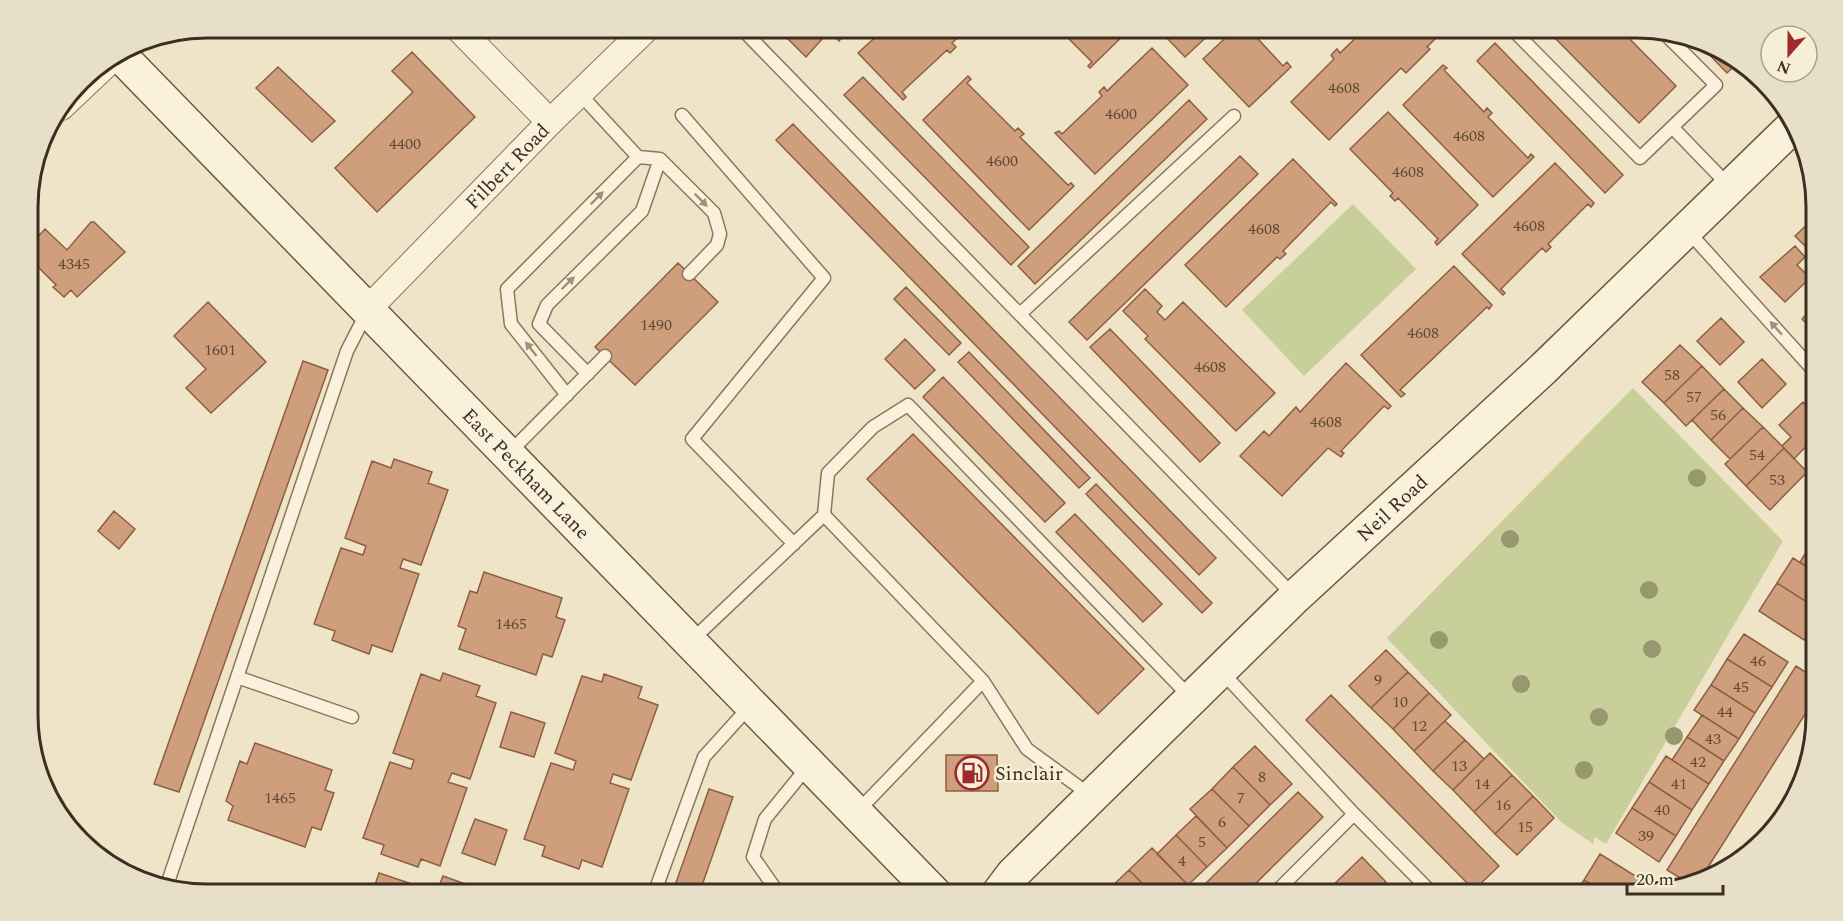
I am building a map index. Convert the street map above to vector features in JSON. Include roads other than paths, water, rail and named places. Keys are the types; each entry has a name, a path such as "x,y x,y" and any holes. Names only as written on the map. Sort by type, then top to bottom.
{"street":[{"path":"468,38 550,122"},
{"name":"Filbert Road","path":"369,308 550,122 637,38"},
{"name":"East Peckham Lane","path":"123,60 369,308 925,884"},
{"name":"Neil Road","path":"1006,883 1190,698 1295,597 1544,369 1788,131"}],"lane":[{"path":"751,38 1295,597"},
{"path":"1521,38 1640,158 1716,85 1673,42"},
{"path":"580,94 638,157 660,159 714,213 720,234 717,245 689,274"},
{"path":"682,115 824,278 692,439 794,544"},
{"path":"1020,314 1234,116"},
{"path":"1673,128 1730,187"},
{"path":"567,395 511,324 507,289 638,157"},
{"path":"588,374 539,324 547,304 642,211 660,159"},
{"path":"1687,229 1806,362"},
{"path":"169,879 346,351 369,308"},
{"path":"509,453 605,356"},
{"path":"691,641 824,515 828,473 873,428 908,405 1190,698"},
{"path":"824,515 983,681 1027,749 1091,796"},
{"path":"1220,670 1354,814 1422,883"},
{"path":"237,677 352,717"},
{"path":"856,813 983,681"},
{"path":"658,884 704,757 752,704"},
{"path":"772,884 753,857 765,819 810,764"},
{"path":"1285,883 1354,814"}],"place":[{"name":"Sinclair","path":"972,773"}]}
